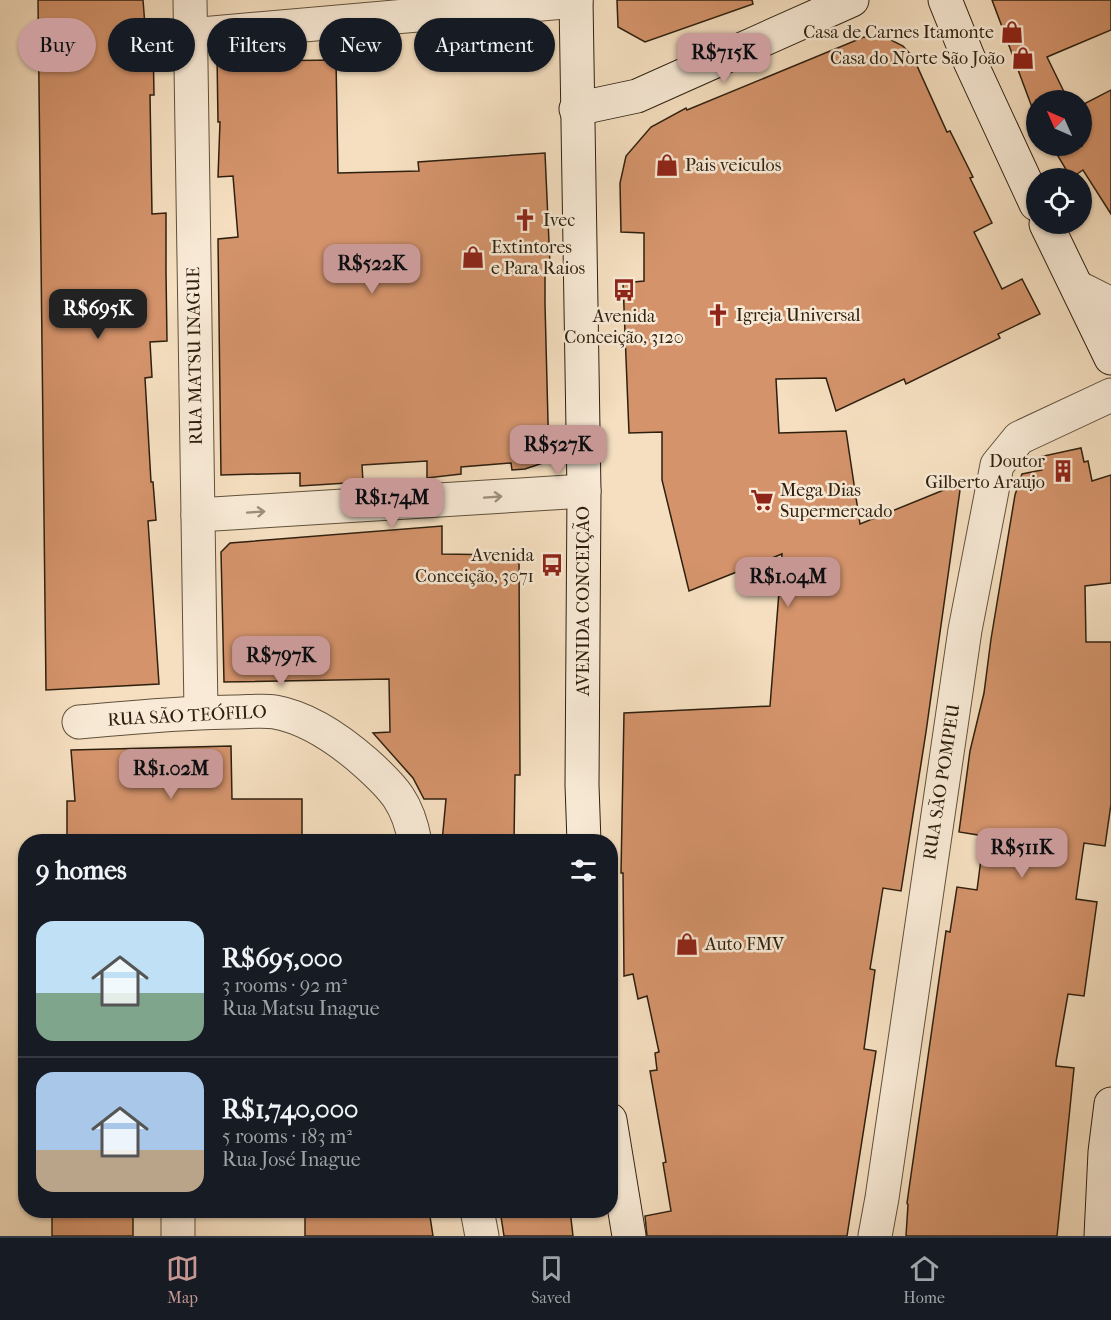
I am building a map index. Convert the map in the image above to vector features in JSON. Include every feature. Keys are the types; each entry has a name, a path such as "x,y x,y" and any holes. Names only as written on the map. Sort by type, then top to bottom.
{"street":[{"name":"RUA MATSU INAGUE","path":"190,0 190,18"},
{"path":"576,109 637,96 852,0"},
{"path":"945,0 968,57 1026,182"},
{"path":"195,35 576,1"},
{"name":"AVENIDA CONCEIÇÃO","path":"576,1 584,492 584,834"},
{"name":"RUA MATSU INAGUE","path":"191,72 201,712"},
{"path":"1051,234 1111,358"},
{"path":"1079,288 1111,304"},
{"name":"RUA SÃO POMPEU","path":"875,1236 965,630 997,465 1019,438 1111,395"},
{"path":"198,515 584,492"},
{"name":"RUA SÃO TEÓFILO","path":"79,722 201,712 275,712 315,726 348,747 400,798 412,823 414,834"},
{"path":"1101,1236 1105,1152 1111,1104"},
{"path":"618,1169 629,1236"},
{"path":"178,1218 178,1236"},
{"path":"479,1218 482,1236"}],"building":[{"path":"38,0 143,0 144,18 108,18 108,72 154,72 154,95 150,95 152,214 166,213 167,341 150,342 152,377 145,378 151,482 153,482 156,520 148,521 159,684 46,690 39,72 96,72 96,18 38,18"},
{"path":"617,0 752,0 753,4 645,42 618,27"},
{"path":"992,0 1111,0 1111,30 1047,57 1063,90 1026,91"},
{"path":"864,37 889,39 903,46 913,57 947,132 950,131 973,177 970,178 992,223 974,232 1002,289 1022,279 1040,314 998,334 1000,338 906,384 904,379 836,411 826,378 776,379 779,433 846,431 860,524 961,483 926,732 901,891 883,888 870,969 875,970 864,1049 876,1051 847,1236 647,1236 645,1216 671,1211 663,1163 666,1162 650,1071 657,1070 655,1053 659,1052 647,996 638,999 633,974 624,976 623,873 621,873 624,713 770,706 782,554 689,591 662,480 662,432 629,433 623,283 644,281 644,233 621,232 620,183 626,156 651,127 686,108 687,110"},
{"path":"307,60 319,60 319,72 336,72 338,173 419,171 418,162 545,153 550,265 545,266 549,461 525,469 512,470 511,463 461,467 461,474 427,478 427,461 362,465 363,482 300,486 300,473 221,475 218,239 238,237 233,176 218,177 220,122 218,122 217,72 307,72"},
{"path":"1111,90 1111,214 1092,184 1092,168 1065,168 1058,156 1092,156 1092,100"},
{"path":"1081,448 1084,462 1088,461 1092,481 1111,475 1111,583 1085,586 1086,642 1111,642 1111,804 1105,846 1084,843 1076,899 1097,902 1084,996 1068,994 1056,1062 1056,1066 1074,1068 1057,1236 906,1236 907,1203 946,931 950,932 957,887 977,890 984,836 959,832 970,751 984,693 1015,495 1022,474 1042,470 1039,457"},
{"path":"442,526 442,554 519,555 520,775 515,775 514,834 443,834 446,799 424,799 413,778 373,733 390,732 389,679 224,682 221,552 230,543"},
{"path":"231,746 232,799 302,799 302,834 67,834 67,801 75,801 71,750"},
{"path":"52,1218 133,1218 133,1236 52,1236"},
{"path":"305,1218 430,1218 433,1236 305,1236"},
{"path":"501,1218 571,1218 573,1236 504,1236"}],"place":[{"name":"Casa de Carnes Itamonte","path":"1012,32"},
{"name":"Casa do Norte São João","path":"1023,58"},
{"name":"Pais veiculos","path":"667,165"},
{"name":"Ivec","path":"525,220"},
{"name":"Extintores e Para Raios","path":"473,257"},
{"name":"Avenida Conceição, 3120","path":"624,290"},
{"name":"Igreja Universal","path":"718,315"},
{"name":"Doutor Gilberto Araujo","path":"1063,471"},
{"name":"Mega Dias Supermercado","path":"762,500"},
{"name":"Avenida Conceição, 3071","path":"552,565"},
{"name":"Auto FMV","path":"687,944"}]}
